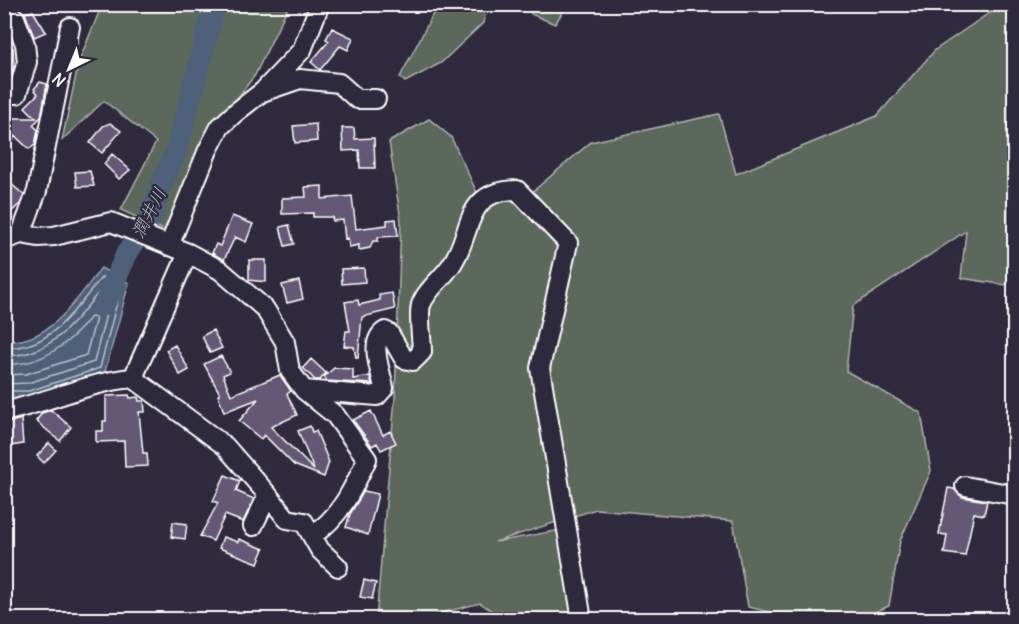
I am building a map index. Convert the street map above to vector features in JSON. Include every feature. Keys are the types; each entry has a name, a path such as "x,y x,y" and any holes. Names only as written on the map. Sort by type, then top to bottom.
{"street":[{"path":"170,246 208,150 220,127 262,92 302,50 320,4"},
{"path":"300,79 323,16 332,4"},
{"path":"4,13 15,18 25,44 27,62 17,94 4,94"},
{"path":"70,27 37,191 13,237 54,237 111,222 188,253 220,270 265,309 285,342 290,371 304,390 335,416 367,459 346,503 328,524 313,535"},
{"path":"262,92 300,79 339,83 357,99 376,99"},
{"path":"304,390 377,396 384,388 375,342 379,335 385,331 389,333 404,359 413,361 422,352 421,305 454,262 475,208 482,199 498,191 516,190 568,243 540,368 582,620"},
{"path":"133,378 188,253"},
{"path":"4,412 35,405 106,380 133,378 225,446 287,519 304,522 320,550 338,567"},
{"path":"965,486 1014,495"},
{"path":"253,526 268,495"}],"green space":[{"path":"446,4 482,5 485,16 483,23 441,63 405,82 400,77 433,14"},
{"path":"530,4 567,5 555,24 531,14"},
{"path":"102,5 289,5 255,75 232,105 168,232 121,210 156,142 104,101 62,140 79,61"},
{"path":"1001,5 1014,5 1014,268 1006,285 961,278 966,231 853,306 846,371 921,413 931,471 900,541 889,606 856,620 799,619 748,607 733,521 596,509 495,542 560,530 576,619 504,619 480,603 418,619 376,620 395,398 401,221 389,142 429,119 451,137 478,195 532,192 591,142 719,114 736,174 877,116 935,50"}],"water":[{"path":"101,268 129,283 105,372 30,397 5,397 4,341 35,336 48,328 72,306"}],"building":[{"path":"33,11 46,32 34,37 25,13"},
{"path":"332,28 353,38 348,50 340,46 320,70 311,62 329,41 326,39"},
{"path":"4,48 13,48 14,67 10,79 4,79"},
{"path":"40,82 47,84 41,117 33,125 38,130 35,145 29,149 15,136 4,161 4,118 36,118 25,107 38,94 34,89"},
{"path":"110,123 121,131 102,153 90,143 103,126"},
{"path":"316,124 317,141 295,143 293,126"},
{"path":"342,128 354,128 355,139 374,138 375,168 360,168 359,150 343,151"},
{"path":"112,154 130,170 119,179 104,164"},
{"path":"90,171 94,186 77,187 75,172"},
{"path":"4,178 24,195 20,204 4,218"},
{"path":"322,186 322,199 352,196 356,229 387,225 387,220 396,219 398,236 378,237 378,241 373,241 370,248 359,250 359,245 349,247 348,238 345,239 343,220 333,221 332,217 313,217 313,213 282,214 282,198 306,197 305,187"},
{"path":"232,216 253,224 246,242 235,237 224,260 212,253 216,244 220,246"},
{"path":"289,225 294,244 285,246 280,227"},
{"path":"249,260 266,260 266,282 249,280"},
{"path":"364,268 365,282 342,284 341,269"},
{"path":"299,281 303,299 287,303 282,285"},
{"path":"392,293 395,309 362,317 358,358 356,358 354,347 344,346 346,331 350,331 345,302 358,300 359,305 380,300 379,295"},
{"path":"213,330 222,348 210,353 202,336"},
{"path":"175,345 189,370 180,375 166,350"},
{"path":"221,356 230,372 223,375 231,395 280,375 291,391 287,394 297,415 271,427 314,470 298,431 310,426 312,432 316,431 329,462 324,477 294,465 264,435 261,439 239,421 258,399 224,412 218,395 220,394 204,364"},
{"path":"311,359 326,373 320,380 315,380 303,368"},
{"path":"334,368 353,369 353,379 370,376 372,384 327,381 324,377"},
{"path":"129,395 130,398 138,397 139,401 144,401 145,412 139,412 143,453 147,453 148,466 125,467 124,441 96,442 96,431 103,431 103,421 106,421 106,396"},
{"path":"51,410 71,427 60,441 36,421 42,413"},
{"path":"371,411 383,435 390,431 396,443 381,450 377,443 372,446 353,420"},
{"path":"21,419 23,444 11,446 7,423"},
{"path":"49,443 56,450 44,463 37,456"},
{"path":"225,475 240,481 236,491 254,499 243,522 225,515 213,541 200,536 218,503 213,501"},
{"path":"948,488 954,489 962,497 987,501 984,515 974,513 965,556 944,553 947,535 939,534"},
{"path":"364,491 378,494 368,535 346,527 350,514"},
{"path":"173,522 187,524 185,539 171,537"},
{"path":"223,537 238,542 239,539 264,549 258,563 219,548"},
{"path":"364,580 376,583 372,599 360,597"}],"waterway":[{"name":"潤井川","path":"104,305 127,253 152,215 161,185 176,152 215,4"}]}
